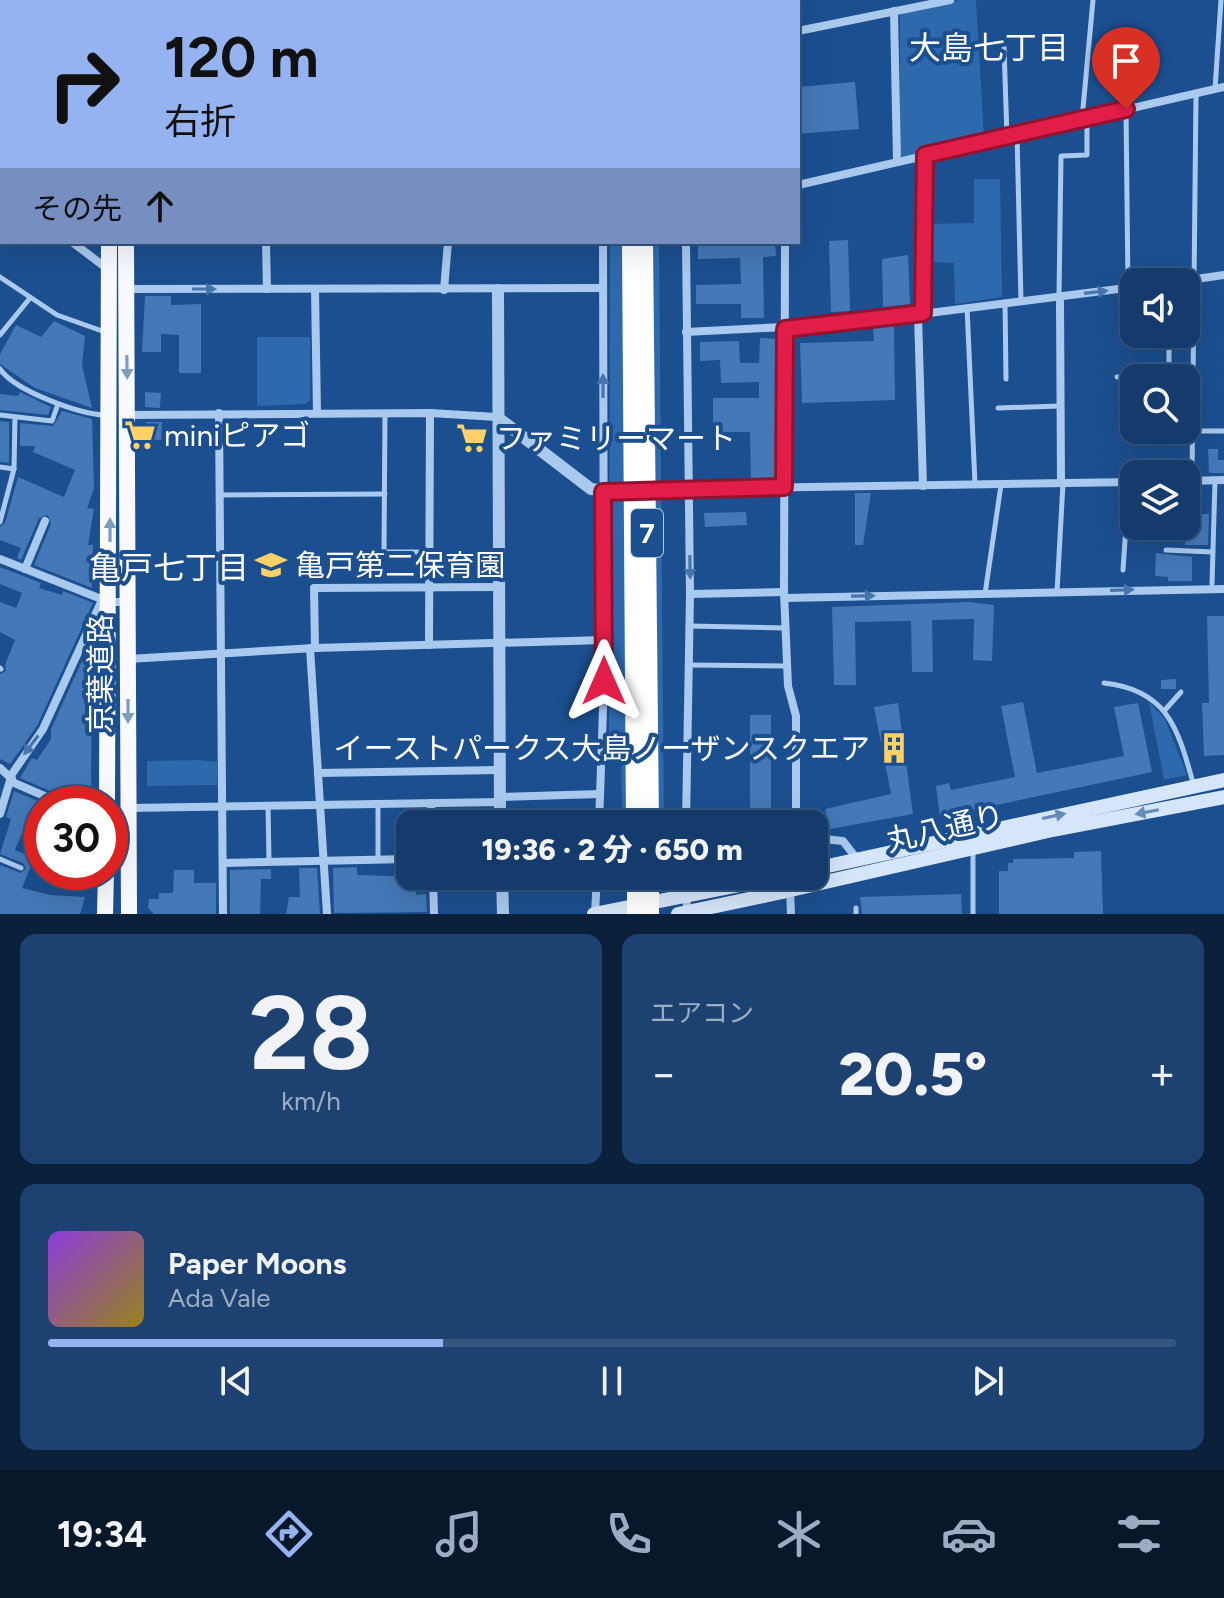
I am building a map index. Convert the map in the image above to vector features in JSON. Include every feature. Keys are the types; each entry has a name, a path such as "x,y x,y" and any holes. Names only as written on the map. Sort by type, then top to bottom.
{"highway":[{"name":"京葉道路","path":"107,786 109,244"},
{"name":"京葉道路","path":"126,244 128,786"},
{"name":"7","path":"631,244 635,810"},
{"name":"7","path":"644,244 650,810"},
{"name":"京葉道路","path":"128,808 129,914"},
{"path":"105,914 106,890"},
{"path":"636,890 636,914"},
{"path":"650,890 650,914"}],"main road":[{"name":"丸八通り","path":"828,866 1224,780"},
{"name":"丸八通り","path":"828,876 1224,797"},
{"name":"丸八通り","path":"595,914 746,890"},
{"name":"丸八通り","path":"678,914 763,890"}],"street":[{"path":"897,161 898,0"},
{"path":"800,31 950,0"},
{"path":"800,185 1220,88"},
{"path":"923,486 920,314 925,155"},
{"path":"75,244 109,271"},
{"path":"266,244 267,289"},
{"path":"444,290 448,244"},
{"path":"599,810 604,640 603,244"},
{"path":"686,244 690,594 686,810"},
{"path":"785,244 784,595 786,666 796,716 796,810"},
{"path":"1200,279 1224,275"},
{"path":"126,289 603,288"},
{"path":"315,290 317,413"},
{"path":"498,290 500,810"},
{"path":"686,332 785,329 1120,290"},
{"path":"1059,299 1062,483"},
{"path":"219,413 223,914"},
{"path":"128,415 430,413 497,417 591,489 603,492 1120,482"},
{"path":"429,645 430,413"},
{"path":"25,569 45,521"},
{"path":"0,559 106,601 128,602"},
{"path":"327,914 313,648 314,588 497,587"},
{"path":"690,594 985,595 1224,589"},
{"path":"0,814 13,781 12,774 43,729 106,601"},
{"path":"128,659 313,648 604,640"},
{"path":"0,768 13,781 24,786"},
{"path":"318,773 499,770"},
{"path":"128,808 431,803 600,794"},
{"path":"431,803 431,810"},
{"path":"828,839 843,841 857,859"},
{"path":"223,863 396,859"},
{"path":"433,890 434,914"},
{"path":"502,890 503,914"},
{"path":"595,914 596,890"},
{"path":"686,890 687,914"},
{"path":"785,890 791,914"}],"lane":[{"path":"1059,299 1061,156 1087,155 1084,118 1093,0"},
{"path":"1220,88 1221,0"},
{"path":"1004,47 1021,301"},
{"path":"1193,268 1196,93"},
{"path":"1126,109 1130,268"},
{"path":"0,277 70,321 109,332"},
{"path":"0,335 3,326 30,298"},
{"path":"1005,302 1006,379"},
{"path":"967,307 975,485"},
{"path":"0,369 6,378 58,404 95,415 110,415"},
{"path":"0,415 52,421 58,404"},
{"path":"998,408 1061,406"},
{"path":"385,413 384,552 429,552"},
{"path":"0,522 14,469 15,417"},
{"path":"1200,431 1224,431"},
{"path":"0,467 14,469"},
{"path":"1212,584 1219,480"},
{"path":"1057,593 1062,483"},
{"path":"985,595 1001,485"},
{"path":"220,495 385,494"},
{"path":"1123,570 1126,540"},
{"path":"1166,550 1213,552"},
{"path":"689,625 786,628"},
{"path":"687,665 786,666"},
{"path":"1104,683 1129,686 1165,710 1178,734 1195,787"},
{"path":"1165,710 1181,692"},
{"path":"378,804 378,860"},
{"path":"268,805 269,862"},
{"path":"972,848 973,914"},
{"path":"0,859 21,868"}],"shaded area":[{"path":"959,0 976,0 984,138 904,157 900,155 900,12"},
{"path":"974,179 1000,179 1002,297 955,304 954,263 928,262 929,224 974,223"},
{"path":"610,244 659,244 664,810 622,810 621,745 609,744"},
{"path":"257,337 310,337 310,400 306,404 257,406"},
{"path":"1149,702 1165,719 1187,775 1164,780"},
{"path":"147,761 217,762 217,785 147,786"}],"building":[{"path":"855,82 859,129 800,134 800,87"},
{"path":"848,240 850,311 831,312 829,241"},
{"path":"698,244 775,244 776,256 763,257 764,318 741,318 741,304 696,304 696,285 741,284 740,258 698,259"},
{"path":"908,255 910,304 883,307 882,259"},
{"path":"145,296 171,296 171,305 201,304 201,373 179,373 179,335 161,334 161,352 142,352"},
{"path":"54,321 85,336 82,365 92,408 35,388 0,364 0,354 16,325 41,337"},
{"path":"873,327 894,327 895,400 802,403 800,343 874,341"},
{"path":"760,338 778,339 777,481 751,481 750,432 713,432 713,398 759,398 759,382 721,383 720,360 700,361 700,342 739,341 740,363 759,363"},
{"path":"20,392 51,407 48,415 0,410 0,394 18,396"},
{"path":"145,392 161,393 160,408 145,407"},
{"path":"62,411 92,419 94,488 87,508 94,509 88,545 93,545 92,588 34,565 51,524 48,515 39,518 21,560 17,558 21,548 0,540 0,527 5,523 18,477 64,497 75,470 33,452 35,446 20,446 20,423 53,426"},
{"path":"0,421 9,422 9,463 0,462"},
{"path":"146,422 162,422 161,440 146,440"},
{"path":"1208,449 1218,449 1218,460 1224,460 1224,473 1209,473"},
{"path":"855,493 871,493 863,545 855,545"},
{"path":"746,512 747,525 705,527 704,513"},
{"path":"1202,514 1209,514 1208,545 1185,545 1186,540 1200,540"},
{"path":"1156,553 1192,557 1192,581 1168,581 1168,577 1155,576"},
{"path":"0,567 41,583 39,588 62,595 63,591 93,603 37,726 10,764 0,759 0,674 6,671 5,665 15,640 0,632 0,602 16,608 22,593 0,584"},
{"path":"969,602 994,605 992,661 973,660 974,619 932,620 933,672 912,672 911,621 855,622 856,685 834,685 832,607"},
{"path":"1207,616 1224,616 1224,755 1204,756 1202,703 1209,703"},
{"path":"92,639 91,786 38,786 20,778 32,758 37,760 51,739 51,729"},
{"path":"1176,679 1176,689 1161,689 1161,680"},
{"path":"1023,702 1037,773 1124,756 1114,707 1138,703 1152,772 940,817 936,786 949,783 951,790 1015,777 1001,706"},
{"name":"イーストパークス大島ノーザンスクエア","path":"898,703 913,814 830,829 828,810 825,809 891,794 874,707"},
{"path":"750,715 771,715 771,810 750,810"},
{"path":"14,791 24,795 24,828 15,850 24,854 24,865 0,854 11,819 6,817"},
{"path":"1101,851 1103,914 999,914 999,871 1008,871 1008,863 1013,863 1013,859 1074,858 1074,852"},
{"path":"0,865 21,873 24,870 24,890 85,897 80,914 0,914"},
{"path":"357,867 357,875 396,876 396,890 416,890 416,895 426,894 427,912 334,913 333,868"},
{"path":"299,868 317,868 320,914 286,914 289,897 300,897"},
{"path":"271,869 271,879 261,879 260,914 230,914 230,870"},
{"path":"174,870 194,870 194,883 216,883 216,914 154,914 148,908 149,899 159,899 159,893 173,893"},
{"path":"961,894 962,914 862,914 860,897"}],"place":[{"name":"miniピアゴ","path":"140,435"},
{"name":"ファミリーマート","path":"472,438"},
{"name":"亀戸第二保育園","path":"271,565"},
{"name":"イーストパークス大島ノーザンスクエア","path":"894,748"}],"district":[{"name":"大島七丁目","path":"989,48"},
{"name":"亀戸七丁目","path":"169,568"}],"route":[{"path":"604,681 603,492 784,487 785,329 923,313 925,155 1126,109"}]}
